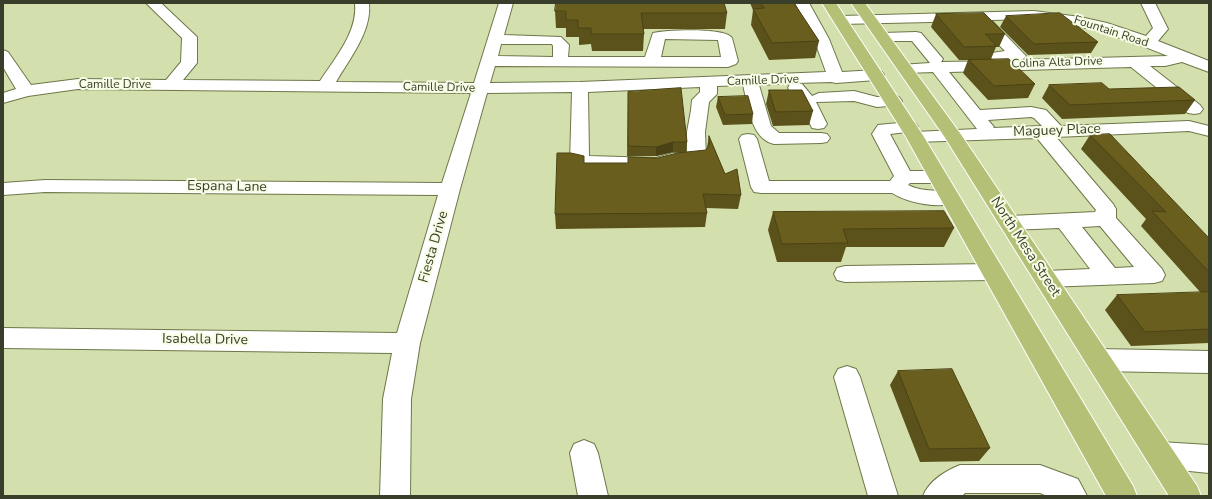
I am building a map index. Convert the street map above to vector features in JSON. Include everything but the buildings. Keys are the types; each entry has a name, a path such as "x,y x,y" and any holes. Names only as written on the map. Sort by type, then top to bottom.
{"main road":[{"path":"829,3 912,132 1122,496"},
{"name":"North Mesa Street","path":"858,3 903,64 949,131 1186,496"},
{"path":"876,75 903,64"},
{"path":"876,75 892,79 903,86 927,118 949,131"}],"street":[{"path":"153,3 190,37 189,63 170,85"},
{"path":"325,87 360,27 364,9 362,3"},
{"name":"Fiesta Drive","path":"395,496 397,399 407,343 450,189 482,88 506,3"},
{"path":"802,3 819,32 832,61 836,78"},
{"path":"936,3 950,17"},
{"path":"936,63 1018,56 973,17 954,3"},
{"path":"1123,44 1130,45 1144,41 1161,28 1148,3"},
{"path":"893,4 904,19"},
{"name":"Fountain Road","path":"819,32 871,20 1034,15 1065,17 1091,23 1144,41 1209,67"},
{"path":"489,61 560,62 652,62 693,62 730,60 725,38 720,36 664,35 658,36 652,62"},
{"path":"688,35 693,62"},
{"path":"883,37 916,36 991,134"},
{"path":"496,39 556,40 561,45 560,62"},
{"path":"3,54 26,91"},
{"name":"Colina Alta Drive","path":"903,64 1134,61 1164,62 1184,57"},
{"path":"1134,61 1194,109"},
{"name":"Camille Drive","path":"3,98 26,91 78,84 482,88 752,88 795,86 836,78 876,75"},
{"path":"752,88 763,127 774,139 820,131 806,99 795,86"},
{"path":"580,87 580,162 657,164 673,158 697,158 696,132 700,110 700,100 709,88"},
{"path":"819,98 854,96 877,102 893,101"},
{"path":"865,99 884,130 881,134 906,194 925,198 950,198"},
{"path":"976,115 1031,112 1040,114 1049,132 1106,209 1105,220 1154,275 1046,279"},
{"name":"Maguey Place","path":"884,130 912,132 949,131 991,134 1189,126 1204,129"},
{"path":"1095,130 1111,147"},
{"path":"748,139 761,187 900,182 938,177"},
{"name":"Espana Lane","path":"3,189 45,186 450,189"},
{"path":"1010,223 1105,220"},
{"path":"1066,222 1109,276"},
{"path":"845,274 993,272"},
{"name":"Isabella Drive","path":"3,338 407,343"},
{"path":"1098,360 1209,362"},
{"path":"848,377 883,496"},
{"path":"584,453 592,496"},
{"path":"1160,455 1209,459"},
{"path":"938,496 960,479 1040,479 1067,489 1072,496"}]}
